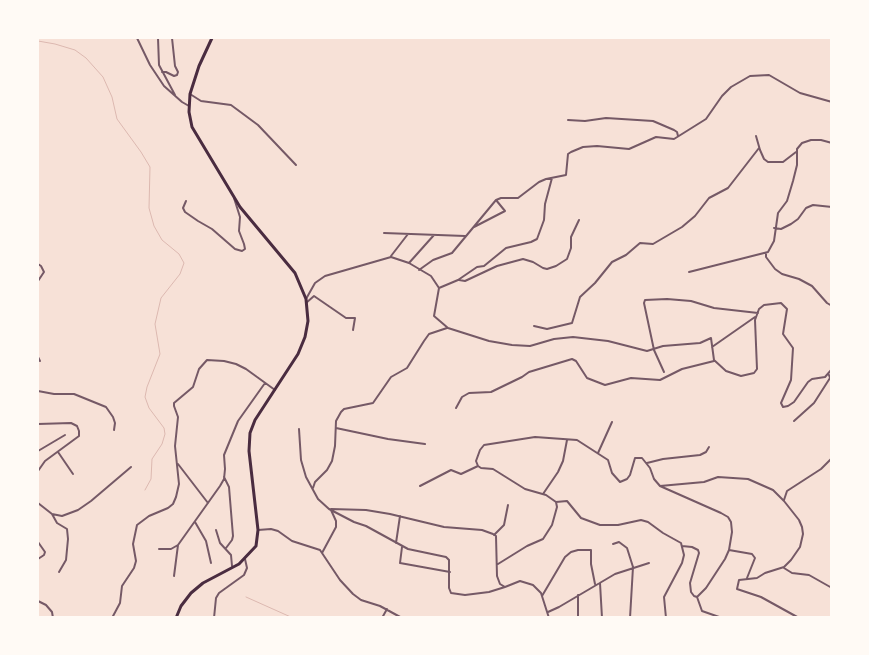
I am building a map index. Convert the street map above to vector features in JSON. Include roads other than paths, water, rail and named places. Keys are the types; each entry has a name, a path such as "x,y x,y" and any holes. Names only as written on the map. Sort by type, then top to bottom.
{"main road":[{"path":"176,618 181,606 191,593 203,583 245,560 256,546 258,530 249,452 250,433 255,420 298,354 305,337 308,321 306,301 295,273 240,207 192,127 188,112 190,94 212,38"}],"street":[{"path":"137,38 150,66 164,86 189,106"},
{"path":"158,38 159,66 176,97"},
{"path":"162,72 174,76 178,72 172,38"},
{"path":"419,270 432,260 452,253 484,212 496,200 500,198 518,198 539,182 566,176 568,154 575,150 598,146 629,149 656,137 674,139 706,119 722,96 742,80 757,74 769,75 800,93 832,102"},
{"path":"190,94 201,101 231,105 258,125 296,165"},
{"path":"568,120 585,121 606,118 653,121 674,130 678,136"},
{"path":"756,136 764,159 774,163 783,162 796,152 802,143 811,140 832,143"},
{"path":"534,326 547,329 572,324 580,297 595,283 612,262 626,255 640,243 653,244 682,227 695,216 709,198 728,188 759,148"},
{"path":"689,272 768,252 774,241 774,228 778,213 786,201 793,181 797,165 796,152"},
{"path":"438,288 458,280 492,261 506,248 537,239 544,220 545,204 552,178"},
{"path":"186,201 183,208 185,212 198,222 212,229 235,249 242,251 245,249 239,231 240,217 233,195"},
{"path":"473,228 505,211 496,200"},
{"path":"774,228 781,229 791,224 798,219 806,208 814,205 832,207"},
{"path":"458,280 465,281 497,266 523,259 547,269 556,266 567,259 571,248 571,237 578,220"},
{"path":"384,234 465,236"},
{"path":"306,301 315,283 325,276 391,256 408,234"},
{"path":"409,263 434,235"},
{"path":"766,253 766,257 775,269 782,274 800,279 812,286 827,304 832,306"},
{"path":"391,256 409,263 419,270 426,271 431,276 438,288 434,316 448,328 489,342 530,346 554,339 573,337 608,340 654,350 664,346 700,344 711,338 714,361 726,371 747,376 754,373 758,366 756,317 759,309 764,305 780,303 786,309 783,334 793,348 791,380 781,403 783,406 788,406 794,402 808,382 812,379 825,377 832,369"},
{"path":"38,264 44,269 38,281"},
{"path":"306,301 314,296 346,318 356,318 353,330"},
{"path":"664,372 654,350 644,303 645,300 691,301 714,308 758,313"},
{"path":"712,347 756,317"},
{"path":"313,490 315,482 327,470 332,461 338,416 341,412 344,409 373,403 391,377 408,368 430,334 448,328"},
{"path":"38,357 40,361"},
{"path":"456,408 462,397 469,393 492,392 529,372 572,359 576,361 587,378 605,385 631,378 660,380 682,369 714,361"},
{"path":"112,618 122,598 122,586 134,568 136,561 133,544 137,525 149,516 168,508 173,504 176,497 179,484 175,446 178,417 174,403 193,387 202,365 207,360 224,361 246,369 275,390"},
{"path":"794,421 814,403 830,378 829,373"},
{"path":"158,549 171,550 178,545 220,486 224,477 224,455 234,429 248,405 265,383"},
{"path":"38,391 54,394 74,394 106,407 113,417 115,423 114,430"},
{"path":"598,453 612,422"},
{"path":"38,424 71,423 80,431 78,436 46,461 38,470"},
{"path":"336,428 388,439 425,444"},
{"path":"299,429 301,460 306,477 318,499 334,515 336,521 336,527 322,553"},
{"path":"38,450 65,435"},
{"path":"478,466 476,461 480,450 487,444 504,444 535,437 577,440 608,460 612,473 620,482 627,479 630,475 635,458 642,458 647,463 654,479 660,486 728,517 731,522 732,532 729,550 719,570 697,597"},
{"path":"543,494 563,461 568,439"},
{"path":"647,463 663,459 700,455 706,452 709,447"},
{"path":"58,452 73,474"},
{"path":"784,501 787,491 815,474 832,458"},
{"path":"176,462 208,504"},
{"path":"420,486 450,470 461,474 478,466 493,469 529,491 543,494 556,502 567,501 580,518 600,525 618,525 641,520 648,522 662,534 681,543 684,555 682,563 664,597 666,618"},
{"path":"52,514 62,516 78,510 120,479 131,467"},
{"path":"224,477 229,487 233,536 226,548"},
{"path":"660,486 704,482 718,477 748,478 773,490 799,520 803,534 800,547 792,560 784,567 765,573 752,580 747,578 739,580 737,588 761,597 799,618"},
{"path":"498,565 520,550 543,539 552,525 557,507 556,502"},
{"path":"38,503 52,514 57,523 67,529 66,560 59,572"},
{"path":"494,535 504,525 508,505"},
{"path":"329,509 366,510 444,527 482,530 494,535 496,536 498,582 505,587"},
{"path":"329,509 366,526 402,547 446,557 450,560 449,588 451,593 473,594 505,587 520,581 526,582 537,589 542,596 549,618"},
{"path":"396,543 400,516"},
{"path":"195,522 206,541 211,563"},
{"path":"258,530 266,528 278,531 292,541 314,546 322,553 340,580 353,594 402,618"},
{"path":"216,530 220,544 226,548 230,555 233,563 232,568"},
{"path":"38,542 45,552 38,559"},
{"path":"613,544 619,542 626,548 633,567 630,618"},
{"path":"174,576 178,545"},
{"path":"682,546 692,547 699,553 690,583 691,592 697,597 702,611 722,618"},
{"path":"402,547 400,563 450,572"},
{"path":"542,596 565,557 571,552 578,550 591,550 591,564 596,585"},
{"path":"729,550 752,554 755,558 747,578"},
{"path":"214,618 216,598 219,593 244,575 247,568 245,560"},
{"path":"548,612 600,582 633,567 649,563"},
{"path":"784,567 792,572 810,575 831,587"},
{"path":"600,582 602,618"},
{"path":"578,595 578,618"},
{"path":"38,601 52,612 53,618"},
{"path":"382,618 387,609"}],"waterway":[{"path":"38,41 75,50 86,58 103,77 112,97 117,119 150,167 149,208 154,226 162,240 179,254 184,263 180,274 161,298 155,324 160,354 145,397 149,408 164,428 165,434 162,444 152,459 151,479 145,490"},
{"path":"246,597 293,618"}]}
